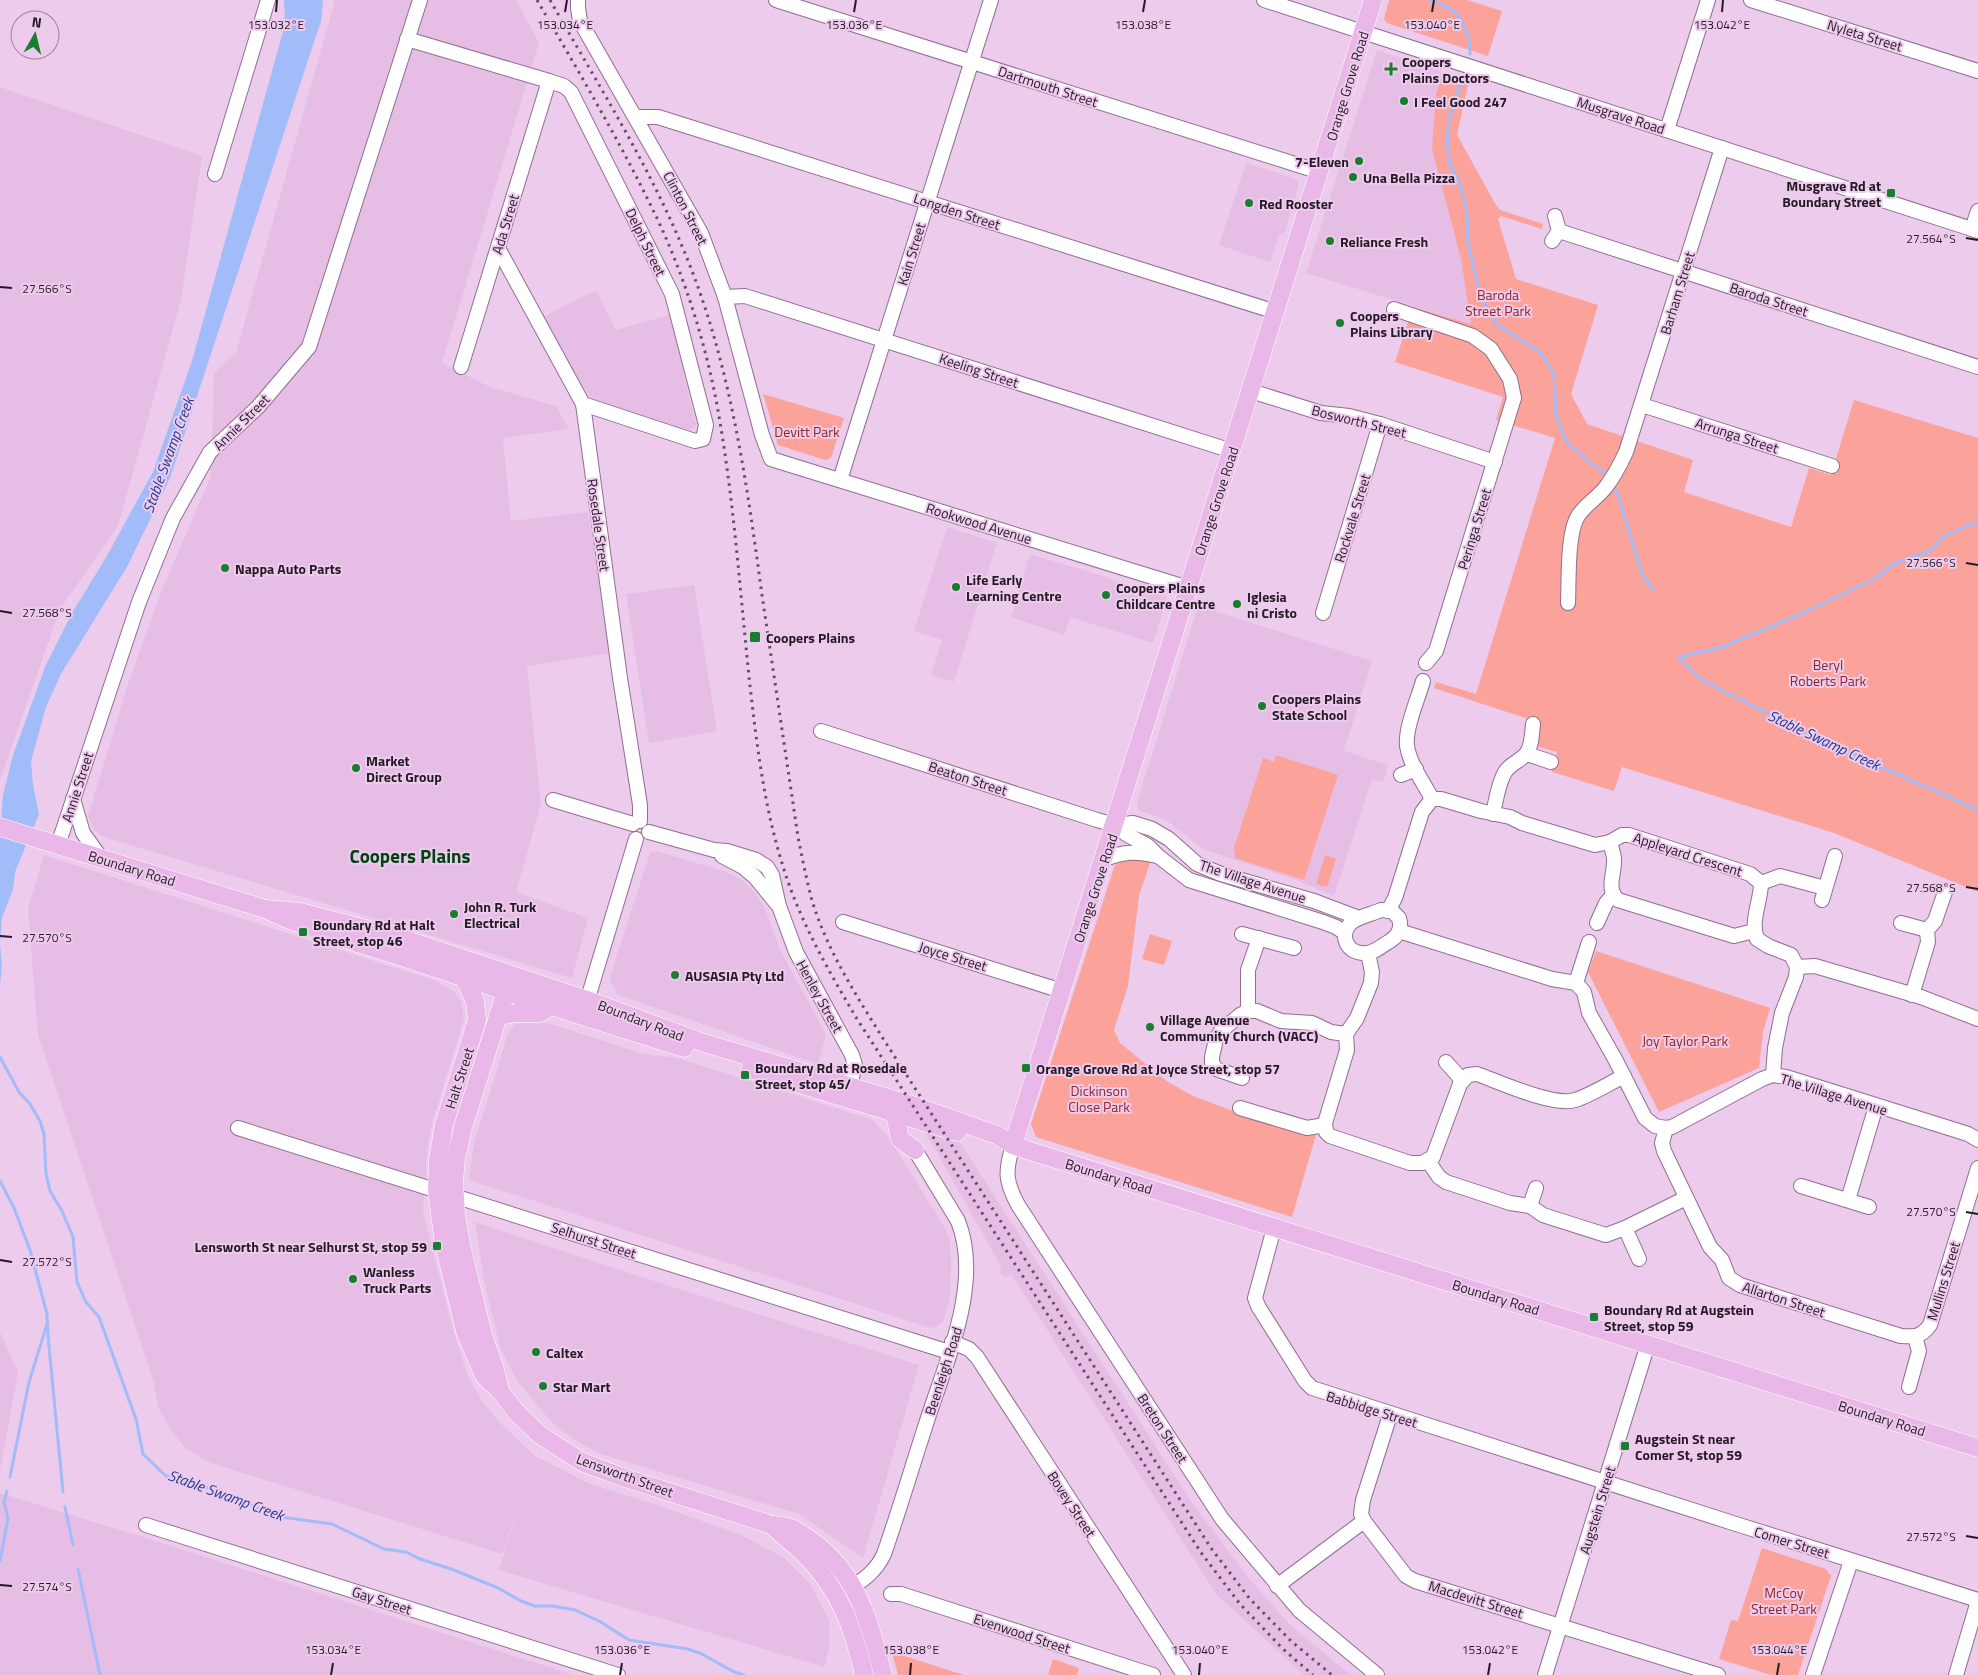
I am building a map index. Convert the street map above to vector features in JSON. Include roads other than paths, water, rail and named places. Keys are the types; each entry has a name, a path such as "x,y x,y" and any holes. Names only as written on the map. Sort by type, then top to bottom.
{"main road":[{"name":"Orange Grove Road","path":"1013,1145 1373,0"},
{"name":"Boundary Road","path":"0,827 265,909 297,924 501,991 551,1006 585,1008 850,1085 997,1135 1013,1145 1978,1448"},
{"name":"Boundary Road","path":"265,909 300,912 372,930 507,974 585,1008 895,1114 994,1145 1013,1145"},
{"name":"Halt Street","path":"437,1190 438,1159 444,1125 470,1042 485,1025 507,974"},
{"path":"464,978 474,998 477,1010 476,1024 470,1042"},
{"name":"Halt Street","path":"454,1196 459,1146 498,1016 501,991"},
{"path":"498,1016 515,1013 539,1013 551,1006"},
{"path":"895,1114 900,1139 915,1150"},
{"name":"Lensworth Street","path":"437,1190 444,1244 465,1331 484,1376 500,1391 517,1413 540,1434 582,1462 619,1476 772,1525 790,1527 816,1544 835,1562 853,1587"},
{"name":"Lensworth Street","path":"454,1196 462,1249 483,1335 495,1369 500,1391"},
{"name":"Lensworth Street","path":"772,1525 811,1562 837,1596"},
{"path":"853,1587 870,1625 883,1675"},
{"path":"837,1596 852,1627 864,1675"}],"street":[{"path":"215,174 268,0"},
{"name":"Annie Street","path":"58,845 139,602 173,518 210,452 258,407 309,347 420,0"},
{"name":"Clinton Street","path":"578,0 580,21 637,117 701,233 725,297 762,435 771,459"},
{"name":"Dartmouth Street","path":"776,0 1320,172"},
{"name":"Kain Street","path":"840,480 991,0"},
{"name":"Musgrave Road","path":"1264,0 1975,230"},
{"path":"1667,130 1708,0"},
{"name":"Nyleta Street","path":"1752,0 1978,71"},
{"name":"Delph Street","path":"407,40 564,86 571,92 672,294 706,425 703,439 696,441 583,404"},
{"name":"Ada Street","path":"461,367 549,82"},
{"name":"Longden Street","path":"637,117 658,117 1276,312"},
{"name":"Barham Street","path":"1568,603 1570,549 1574,526 1578,516 1605,488 1616,473 1631,438 1722,148"},
{"path":"1975,230 1978,211"},
{"name":"Baroda Street","path":"1555,216 1556,236 1684,272 1978,367"},
{"name":"Rosedale Street","path":"498,248 583,404 620,678 640,805 636,822"},
{"name":"Keeling Street","path":"725,297 745,296 1232,451"},
{"name":"Peringa Street","path":"1394,310 1473,336 1491,349 1510,379 1514,391 1514,398 1495,462 1436,650 1426,663"},
{"name":"Bosworth Street","path":"1251,391 1321,412 1380,424 1495,462"},
{"name":"Arrunga Street","path":"1642,404 1832,466"},
{"name":"Rockvale Street","path":"1323,613 1380,424"},
{"name":"Rookwood Avenue","path":"771,459 1188,588"},
{"path":"1388,910 1395,898 1422,812 1432,799 1416,769 1408,746 1408,733 1422,681"},
{"path":"1493,814 1496,796 1505,772 1512,764 1527,754 1533,724"},
{"name":"Beaton Street","path":"821,731 1115,824"},
{"path":"1527,754 1551,762"},
{"path":"1401,775 1416,769"},
{"name":"Appleyard Crescent","path":"1432,799 1441,798 1481,812 1510,817 1522,823 1595,845 1610,842 1622,835 1636,836 1750,874 1761,883"},
{"path":"74,799 83,833 101,858"},
{"path":"553,800 648,826 649,832 644,839 636,839"},
{"path":"636,822 631,832 636,839"},
{"name":"The Village Avenue","path":"1115,824 1133,823 1152,829 1169,839 1203,867 1314,901 1359,918"},
{"name":"The Village Avenue","path":"1115,824 1126,834 1148,846 1189,880 1323,922 1345,933"},
{"name":"Henley Street","path":"649,832 756,860 763,864 772,875 779,906 796,952 852,1055 855,1065 850,1085"},
{"path":"585,1008 636,839"},
{"path":"1610,842 1614,861 1611,877 1613,895 1618,900 1734,936 1754,931"},
{"path":"1103,860 1120,853 1141,852 1158,856"},
{"path":"1772,1075 1782,1013 1796,977 1797,967 1791,954 1768,946 1757,938 1754,931 1754,922 1761,894 1761,883 1780,876 1824,894 1835,856"},
{"path":"1912,995 1928,942 1927,930 1935,921 1945,892"},
{"path":"1597,923 1606,903 1613,895"},
{"path":"1381,910 1392,911 1399,918 1399,932 1396,937 1368,953 1356,953 1345,940 1345,933 1352,923 1359,918 1381,910"},
{"name":"Joyce Street","path":"843,922 1062,991"},
{"path":"1901,922 1927,930"},
{"path":"1399,932 1552,979 1576,983 1584,992 1589,1013 1645,1118 1651,1125 1666,1128"},
{"path":"1242,934 1294,948"},
{"path":"1248,1011 1248,970 1259,938"},
{"path":"1576,983 1589,942"},
{"path":"1368,953 1372,972 1371,983 1357,1018 1346,1034 1347,1050 1325,1125 1326,1132 1330,1136 1410,1163 1422,1163 1433,1157 1462,1080 1468,1075 1477,1074 1563,1102 1576,1100 1624,1076"},
{"path":"1797,967 1815,966 1912,995 1978,1019"},
{"path":"1242,1078 1216,1069 1212,1063 1212,1057 1216,1039 1221,1031 1240,1015 1248,1011 1257,1011 1281,1021 1312,1023 1331,1032 1346,1034"},
{"path":"1446,1062 1462,1080"},
{"name":"The Village Avenue","path":"1666,1128 1772,1075 1786,1077 1968,1134 1978,1140"},
{"path":"1848,1200 1876,1106"},
{"path":"1240,1108 1307,1128 1325,1125"},
{"name":"Selhurst Street","path":"238,1128 454,1196 951,1347"},
{"name":"Allarton Street","path":"1666,1128 1662,1143 1664,1151 1710,1247 1722,1260 1725,1272 1733,1282 1901,1336 1915,1337"},
{"name":"Breton Street","path":"1013,1145 1008,1162 1007,1177 1009,1188 1018,1206 1222,1519 1299,1610 1378,1675"},
{"name":"Beenleigh Road","path":"837,1596 872,1573 884,1554 951,1347 966,1288 968,1264 966,1242 958,1221 915,1150"},
{"path":"1428,1160 1439,1177 1446,1182 1510,1203 1530,1206 1543,1215 1599,1234 1610,1234 1625,1228 1686,1198"},
{"name":"Mullins Street","path":"1915,1337 1923,1334 1930,1325 1978,1168"},
{"path":"1801,1186 1870,1207"},
{"path":"1530,1206 1536,1188"},
{"name":"Babbidge Street","path":"1274,1228 1255,1298 1258,1306 1305,1382 1312,1388 1606,1482"},
{"path":"1625,1228 1639,1260"},
{"path":"1909,1388 1920,1351 1915,1337"},
{"name":"Augstein Street","path":"1545,1675 1648,1344"},
{"name":"Bovey Street","path":"951,1347 969,1349 977,1357 1184,1675"},
{"path":"1277,1586 1364,1521 1361,1514 1363,1500 1390,1414"},
{"name":"Comer Street","path":"1606,1482 1978,1600"},
{"name":"Macdevitt Street","path":"1364,1521 1406,1576 1415,1580 1718,1675"},
{"name":"Gay Street","path":"146,1525 618,1675"},
{"path":"1813,1675 1851,1561"},
{"name":"Evenwood Street","path":"891,1594 901,1594 1153,1675"},
{"path":"1956,1675 1978,1600"}],"water":[{"path":"284,0 323,0 321,21 170,478 128,565 61,674 46,707 31,761 33,785 39,814 15,872 13,889 2,918 0,944 0,834 3,795 13,755 45,667 72,613 104,561 153,472 192,361 285,24"},
{"path":"0,944 2,964 0,986"}],"waterway":[{"path":"1430,0 1449,8 1462,22 1469,41 1470,54"},
{"name":"Stable Swamp Creek","path":"1462,79 1449,119 1447,143 1450,165 1461,186 1467,213 1468,243 1481,297 1497,325 1541,353 1554,374 1556,414 1566,441 1607,477"},
{"name":"Stable Swamp Creek","path":"1612,484 1618,495 1642,574 1653,590"},
{"name":"Stable Swamp Creek","path":"1978,521 1942,537 1932,550 1893,564 1876,578 1803,613 1722,647 1679,657 1700,679 1818,739 1978,810"},
{"name":"Stable Swamp Creek","path":"0,1057 19,1092 30,1104 40,1121 44,1134 46,1174 50,1191 62,1211 73,1237 77,1282 86,1302 99,1317 136,1419 143,1454 166,1476 178,1481 218,1490 281,1517 332,1524 384,1549 406,1552 420,1559 454,1570 498,1588 521,1601 535,1606 552,1606 575,1610 599,1621 629,1640 688,1649 744,1675"},
{"path":"0,1181 14,1208 30,1250 47,1314 63,1492"},
{"path":"10,1477 29,1382 47,1324"},
{"path":"0,1561 8,1518 4,1502 7,1491"},
{"path":"65,1507 73,1545"},
{"path":"78,1569 100,1675"}],"railway":[{"path":"537,0 640,183 674,256 699,330 712,380 728,475 758,753 770,819 782,863 805,924 857,1019 1202,1554 1240,1604 1283,1649 1313,1675"},
{"path":"550,0 626,133 662,201 692,271 718,350 744,472 798,837 811,897 833,953 884,1040 1211,1548 1249,1598 1291,1641 1332,1675"}],"place":[{"name":"Coopers Plains Doctors","path":"1391,69"},
{"name":"I Feel Good 247","path":"1404,101"},
{"name":"7-Eleven","path":"1359,161"},
{"name":"Una Bella Pizza","path":"1353,177"},
{"name":"Musgrave Rd at Boundary Street","path":"1891,193"},
{"name":"Red Rooster","path":"1249,203"},
{"name":"Reliance Fresh","path":"1330,241"},
{"name":"Coopers Plains Library","path":"1340,323"},
{"name":"Nappa Auto Parts","path":"225,568"},
{"name":"Life Early Learning Centre","path":"956,587"},
{"name":"Coopers Plains Childcare Centre","path":"1106,595"},
{"name":"Iglesia ni Cristo","path":"1237,604"},
{"name":"Coopers Plains","path":"755,637"},
{"name":"Coopers Plains State School","path":"1262,706"},
{"name":"Market Direct Group","path":"356,768"},
{"name":"John R. Turk Electrical","path":"454,914"},
{"name":"Boundary Rd at Halt Street, stop 46","path":"303,932"},
{"name":"AUSASIA Pty Ltd","path":"675,975"},
{"name":"Village Avenue Community Church (VACC)","path":"1150,1027"},
{"name":"Orange Grove Rd at Joyce Street, stop 57","path":"1026,1068"},
{"name":"Boundary Rd at Rosedale Street, stop 45/","path":"745,1075"},
{"name":"Lensworth St near Selhurst St, stop 59","path":"437,1246"},
{"name":"Wanless Truck Parts","path":"353,1279"},
{"name":"Boundary Rd at Augstein Street, stop 59","path":"1594,1317"},
{"name":"Caltex","path":"536,1352"},
{"name":"Star Mart","path":"543,1386"},
{"name":"Augstein St near Comer St, stop 59","path":"1625,1446"}],"district":[{"name":"Coopers Plains","path":"410,855"}],"park label":[{"name":"Baroda Street Park","path":"1498,302"},
{"name":"Devitt Park","path":"807,431"},
{"name":"Beryl Roberts Park","path":"1828,672"},
{"name":"Joy Taylor Park","path":"1685,1040"},
{"name":"Dickinson Close Park","path":"1099,1098"},
{"name":"McCoy Street Park","path":"1784,1600"}]}
